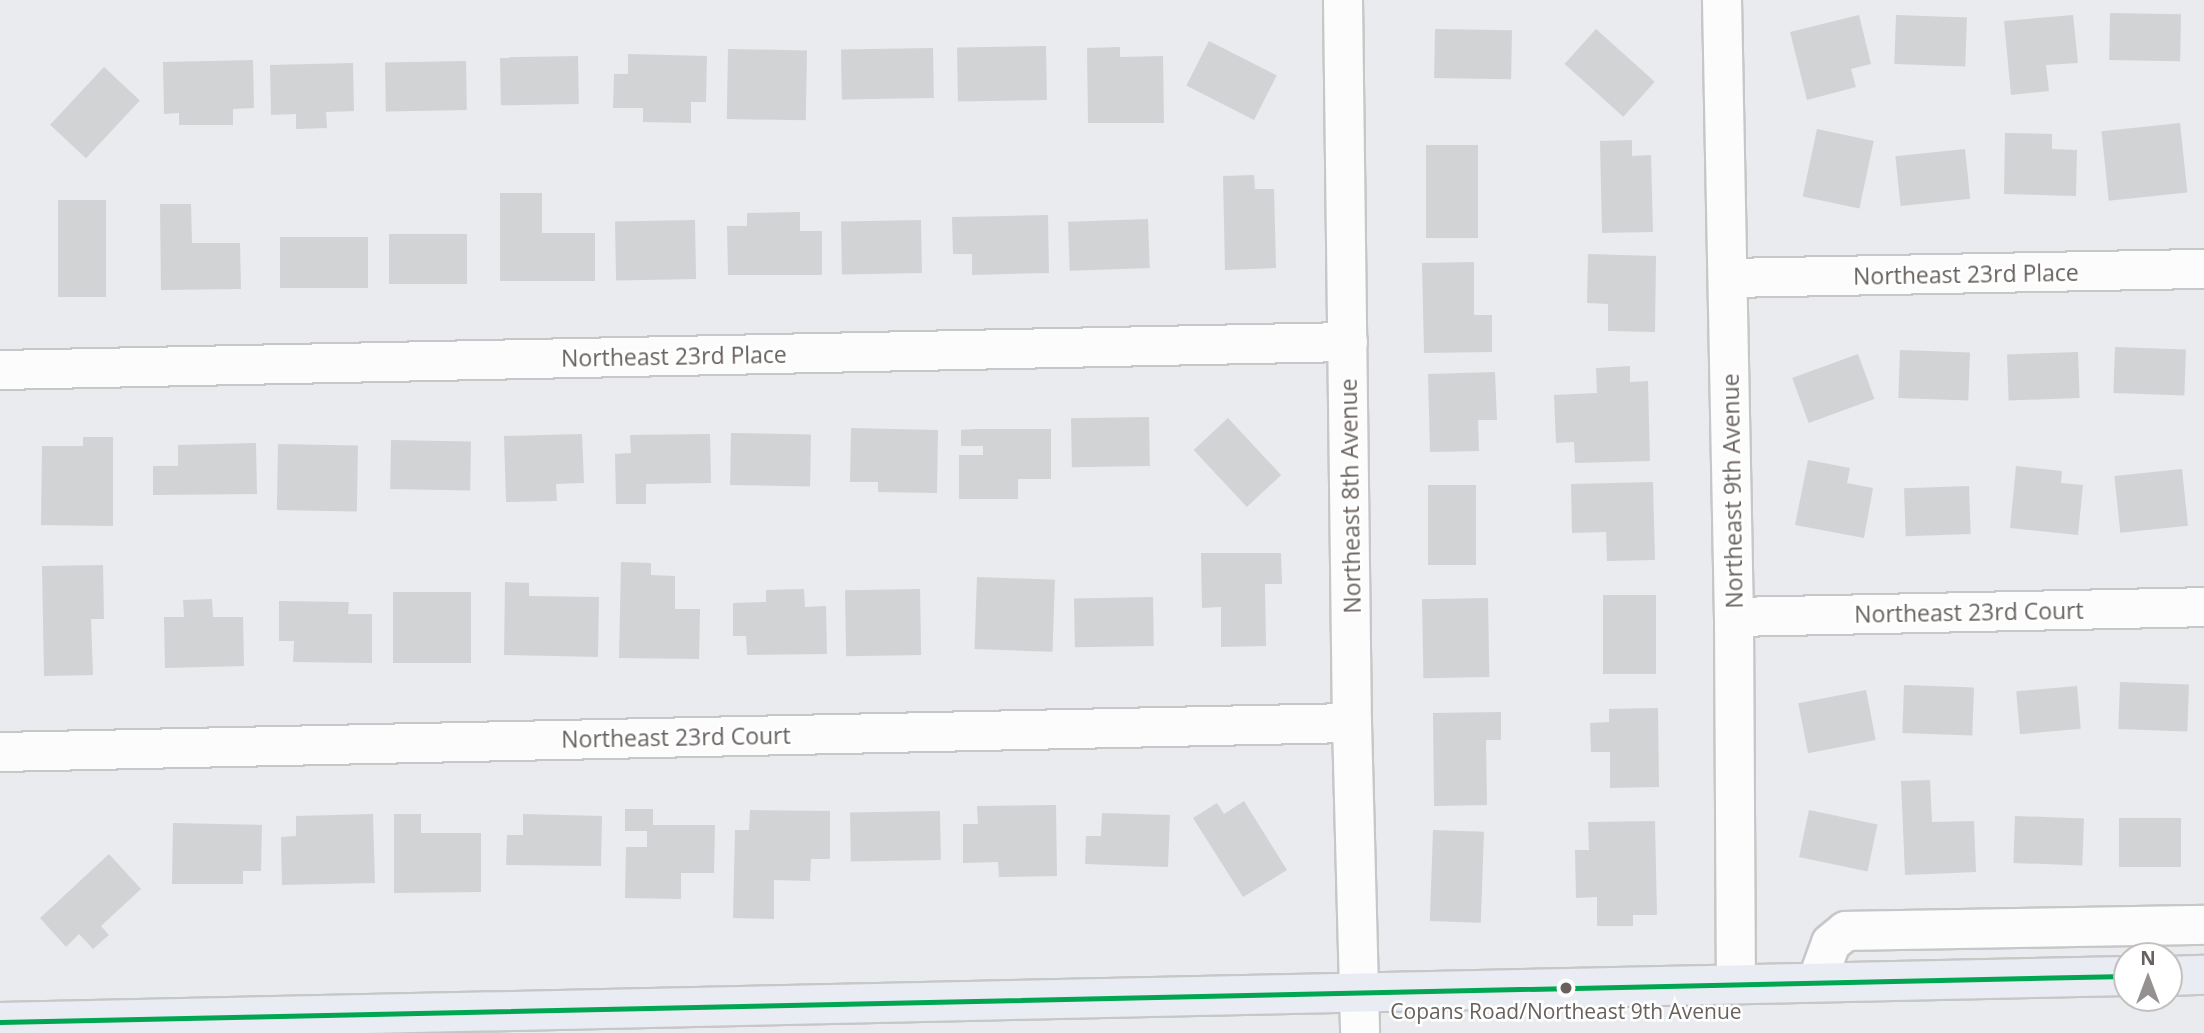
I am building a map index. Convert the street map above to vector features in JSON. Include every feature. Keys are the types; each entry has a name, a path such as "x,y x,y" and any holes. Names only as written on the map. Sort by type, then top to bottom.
{"main road":[{"path":"2183,975 2204,975"},
{"path":"0,1022 1359,993 1736,982 2113,976"}],"street":[{"name":"Northeast 8th Avenue","path":"1343,0 1352,723 1360,1033"},
{"name":"Northeast 9th Avenue","path":"1722,0 1734,617 1736,982"},
{"name":"Northeast 23rd Place","path":"1729,278 2204,270"},
{"name":"Northeast 23rd Place","path":"0,370 1348,342"},
{"name":"Northeast 23rd Court","path":"1734,617 2204,607"},
{"name":"Northeast 23rd Court","path":"0,752 1352,723"},
{"path":"1817,981 1831,943 1846,931 2204,925"}],"building":[{"path":"2110,13 2181,14 2180,61 2109,60"},
{"path":"1859,15 1871,64 1851,69 1856,87 1807,100 1790,32"},
{"path":"1896,15 1967,17 1965,66 1894,64"},
{"path":"2073,15 2078,63 2046,65 2049,91 2011,95 2004,21"},
{"path":"1435,29 1512,30 1511,79 1434,78"},
{"path":"1596,29 1655,82 1623,117 1565,64"},
{"path":"1209,41 1277,76 1254,120 1186,86"},
{"path":"1046,46 1047,100 958,102 957,48"},
{"path":"1120,47 1120,57 1163,56 1164,123 1088,123 1087,48"},
{"path":"933,48 934,98 842,100 841,50"},
{"path":"728,49 807,50 806,120 727,119"},
{"path":"628,54 707,56 706,102 691,102 691,123 643,122 643,108 613,108 614,74 628,74"},
{"path":"578,56 579,104 501,105 500,57"},
{"path":"253,60 254,108 233,109 233,125 179,125 179,113 164,114 163,62"},
{"path":"466,61 467,110 386,111 385,62"},
{"path":"353,63 354,111 326,112 327,128 296,129 296,114 271,115 270,65"},
{"path":"104,67 140,100 86,158 50,125"},
{"path":"2180,123 2187,193 2109,201 2101,131"},
{"path":"1817,129 1874,141 1859,209 1803,196"},
{"path":"2005,133 2052,134 2052,149 2077,150 2076,196 2004,194"},
{"path":"1632,140 1632,156 1651,155 1653,232 1602,233 1600,141"},
{"path":"1426,145 1478,145 1478,238 1426,238"},
{"path":"1965,149 1970,199 1901,206 1895,156"},
{"path":"1254,175 1255,189 1274,189 1276,268 1225,270 1223,176"},
{"path":"500,193 542,193 542,233 595,233 595,281 500,281"},
{"path":"58,200 106,200 106,297 58,297"},
{"path":"160,204 191,204 192,243 240,243 241,289 161,290"},
{"path":"800,212 800,231 822,231 822,275 728,275 727,226 747,226 747,213"},
{"path":"1048,215 1049,273 972,275 972,254 953,254 952,217"},
{"path":"1148,219 1150,268 1070,271 1068,222"},
{"path":"695,220 696,279 616,280 615,221"},
{"path":"921,220 922,273 842,274 841,221"},
{"path":"389,234 467,234 467,284 389,284"},
{"path":"280,237 368,237 368,288 280,288"},
{"path":"1588,254 1656,256 1655,332 1608,331 1608,304 1587,303"},
{"path":"1474,262 1474,315 1492,315 1492,352 1424,353 1422,263"},
{"path":"2115,347 2186,349 2184,395 2113,393"},
{"path":"1900,350 1970,352 1968,400 1898,398"},
{"path":"2078,352 2080,398 2009,400 2007,354"},
{"path":"1858,354 1874,399 1809,423 1792,378"},
{"path":"1630,366 1630,382 1648,381 1650,461 1575,463 1574,442 1556,443 1554,395 1597,393 1596,368"},
{"path":"1495,372 1497,420 1478,420 1479,451 1430,452 1428,374"},
{"path":"1149,417 1150,466 1072,467 1071,418"},
{"path":"1228,418 1281,475 1247,507 1194,450"},
{"path":"851,428 938,430 937,493 878,492 878,482 850,482"},
{"path":"1051,429 1051,479 1018,479 1018,499 959,499 959,455 983,455 983,446 961,446 961,430"},
{"path":"731,433 811,434 810,486 730,485"},
{"path":"582,434 584,483 556,484 557,501 506,502 504,436"},
{"path":"710,434 711,483 646,484 646,504 616,504 615,454 631,453 630,435"},
{"path":"83,437 113,437 113,526 41,525 42,446 83,446"},
{"path":"391,440 471,441 470,490 390,489"},
{"path":"256,443 257,494 153,495 153,466 178,466 178,445"},
{"path":"278,444 358,445 357,511 277,510"},
{"path":"1808,460 1850,468 1847,483 1873,488 1864,538 1795,525"},
{"path":"2016,466 2062,471 2061,483 2083,485 2078,535 2010,528"},
{"path":"2182,469 2188,526 2120,533 2114,476"},
{"path":"1653,482 1655,560 1607,561 1606,532 1572,533 1571,484"},
{"path":"1428,485 1476,485 1476,565 1428,565"},
{"path":"1969,486 1971,534 1906,536 1904,488"},
{"path":"1201,553 1281,553 1282,584 1265,584 1266,646 1221,647 1221,607 1202,608"},
{"path":"621,562 651,563 651,575 675,576 675,609 700,609 699,659 619,658"},
{"path":"103,565 104,619 91,619 93,675 44,676 42,566"},
{"path":"977,577 1055,580 1052,652 974,649"},
{"path":"505,582 529,583 529,596 599,597 598,657 504,655"},
{"path":"804,589 805,607 826,606 827,654 747,655 746,636 733,636 733,603 766,602 766,590"},
{"path":"920,589 921,655 846,656 845,590"},
{"path":"393,592 471,592 471,663 393,663"},
{"path":"1603,595 1656,595 1656,674 1603,674"},
{"path":"1153,597 1154,646 1075,647 1074,598"},
{"path":"1488,598 1489,677 1423,678 1422,599"},
{"path":"212,599 213,617 243,617 244,666 165,668 164,617 184,617 183,600"},
{"path":"279,601 349,602 348,614 372,614 372,663 293,662 294,641 279,641"},
{"path":"2120,682 2189,684 2187,731 2118,729"},
{"path":"1904,685 1974,687 1972,735 1902,733"},
{"path":"2077,686 2081,729 2020,734 2016,691"},
{"path":"1866,690 1876,740 1808,753 1798,703"},
{"path":"1658,708 1659,787 1610,788 1610,752 1591,752 1590,723 1609,722 1609,709"},
{"path":"1501,712 1501,740 1486,740 1487,805 1434,806 1433,713"},
{"path":"1930,780 1932,822 1974,821 1976,872 1905,875 1901,781"},
{"path":"1244,801 1287,870 1243,897 1193,818 1217,803 1224,814"},
{"path":"1056,805 1057,876 999,877 998,862 963,863 963,824 978,824 977,806"},
{"path":"625,809 653,809 653,825 715,825 714,873 681,873 681,899 625,898 626,847 647,847 647,831 625,831"},
{"path":"750,810 830,811 830,859 811,859 810,881 774,880 774,919 733,918 735,830 749,830"},
{"path":"1809,810 1877,825 1867,872 1799,857"},
{"path":"940,811 941,860 851,862 850,813"},
{"path":"1102,813 1170,815 1168,867 1085,864 1086,836 1101,836"},
{"path":"373,814 375,883 282,885 281,837 296,836 296,816"},
{"path":"394,814 421,814 421,833 481,833 481,892 394,893"},
{"path":"523,814 602,816 601,866 506,865 507,835 523,835"},
{"path":"2015,816 2084,818 2082,865 2013,863"},
{"path":"2119,818 2181,818 2181,867 2119,867"},
{"path":"1655,821 1657,915 1633,915 1633,926 1597,926 1597,897 1576,898 1575,850 1589,850 1588,822"},
{"path":"173,823 262,825 261,871 243,871 243,884 172,884"},
{"path":"1433,830 1484,832 1481,923 1430,921"},
{"path":"109,854 141,889 101,926 109,935 93,949 79,934 66,947 40,918"}],"transit line":[{"path":"0,1022 2113,976"}],"place":[{"name":"Copans Road/Northeast 9th Avenue","path":"1566,988"}]}
